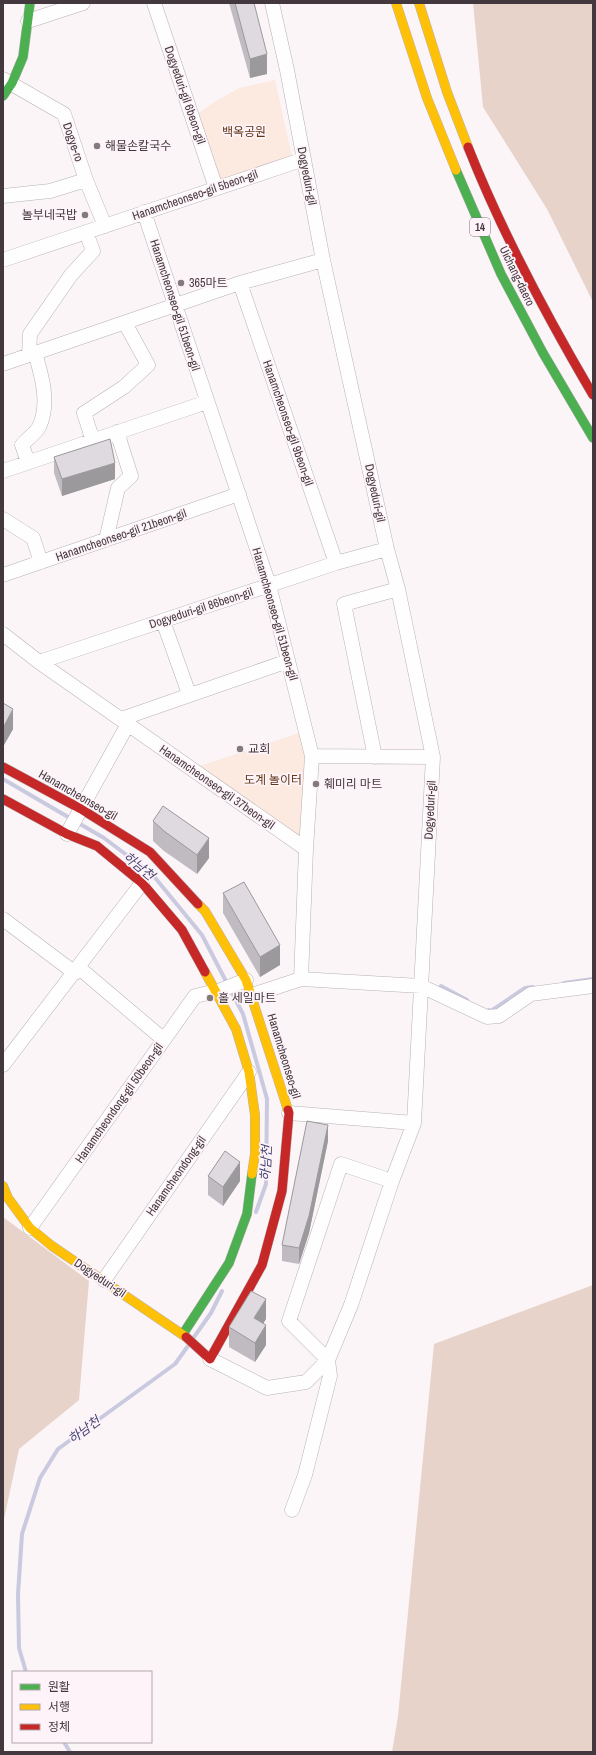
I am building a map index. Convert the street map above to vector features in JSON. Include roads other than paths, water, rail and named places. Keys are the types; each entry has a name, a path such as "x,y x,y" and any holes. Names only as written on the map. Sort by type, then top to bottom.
{"main road":[{"path":"3,96 7,81 23,57 30,3"},
{"name":"Uichang-daero","path":"396,3 427,98 461,183 501,274 543,353 593,438"},
{"name":"Uichang-daero","path":"419,3 457,120 490,200 525,273 564,347 593,395"},
{"name":"Hanamcheonseo-gil","path":"3,767 150,852 205,911 242,982 252,995 289,1113 282,1191 262,1265 205,1355"},
{"path":"3,799 97,846 142,884 182,930 219,990 236,1029 249,1072 255,1123 255,1154 248,1214 229,1263 184,1336"},
{"name":"Dogyeduri-gil","path":"3,1186 8,1198 30,1228 52,1246 104,1280 184,1336 205,1355"}],"street":[{"path":"28,21 83,3"},
{"name":"Dogyeduri-gil 6beon-gil","path":"154,3 216,188"},
{"name":"Dogyeduri-gil","path":"205,1355 267,1388 306,1382 328,1360 351,1305 392,1181 414,1123 433,757 398,589 387,549 323,260 287,70 272,3"},
{"name":"Dogye-ro","path":"7,81 64,114 86,180 105,226"},
{"name":"Hanamcheonseo-gil 5beon-gil","path":"3,260 304,159"},
{"path":"3,196 50,191 86,180"},
{"name":"Hanamcheonseo-gil 51beon-gil","path":"144,212 269,585 312,756 306,849 301,979"},
{"path":"28,462 22,445 39,428 42,417 44,395 44,381 32,354 30,334 71,275 93,251 86,232"},
{"path":"3,364 240,283 323,260"},
{"name":"Hanamcheonseo-gil 9beon-gil","path":"240,283 336,563"},
{"path":"93,441 84,413 124,387 148,365 125,322"},
{"path":"3,471 207,402"},
{"path":"106,540 118,488 131,476 117,432"},
{"name":"Hanamcheonseo-gil 21beon-gil","path":"3,575 238,494"},
{"path":"3,519 33,538 41,562"},
{"name":"Dogyeduri-gil 86beon-gil","path":"39,662 336,563 387,549"},
{"path":"376,757 344,604 398,589"},
{"path":"163,621 189,694"},
{"path":"3,634 39,662 124,722"},
{"path":"69,832 124,722 189,694 288,661"},
{"name":"Hanamcheonseo-gil 37beon-gil","path":"124,722 306,849"},
{"path":"312,756 433,757"},
{"path":"3,1065 142,884"},
{"path":"3,919 76,970 163,1039"},
{"path":"252,995 301,979 421,986 487,1018 499,1016 530,994 593,986"},
{"name":"Hanamcheondong-gil 50beon-gil","path":"30,1228 195,996 242,982"},
{"name":"Hanamcheondong-gil","path":"104,1280 249,1072"},
{"path":"289,1113 414,1123"},
{"path":"328,1360 289,1321 341,1164 392,1181"},
{"name":"Dogyeduri-gil","path":"292,1510 305,1475 330,1376 328,1360"}],"waterway":[{"name":"하남천","path":"3,779 104,838 152,874 202,935 243,1014 267,1099 266,1184 256,1212"},
{"path":"564,983 593,979"},
{"path":"441,986 467,1000"},
{"path":"489,1010 491,1011 525,988 533,987"},
{"name":"하남천","path":"194,1337 211,1313 222,1291"},
{"name":"하남천","path":"26,1671 19,1648 18,1594 22,1534 40,1478 58,1449 175,1364 188,1346"},
{"path":"65,1743 70,1752"}],"place":[{"name":"해물손칼국수","path":"97,146"},
{"name":"놀부네국밥","path":"85,215"},
{"name":"365마트","path":"181,283"},
{"name":"교회","path":"240,749"},
{"name":"훼미리 마트","path":"316,784"},
{"name":"홀 세일마트","path":"210,998"}],"park label":[{"name":"백옥공원","path":"244,132"},
{"name":"도계 놀이터","path":"273,780"}]}
